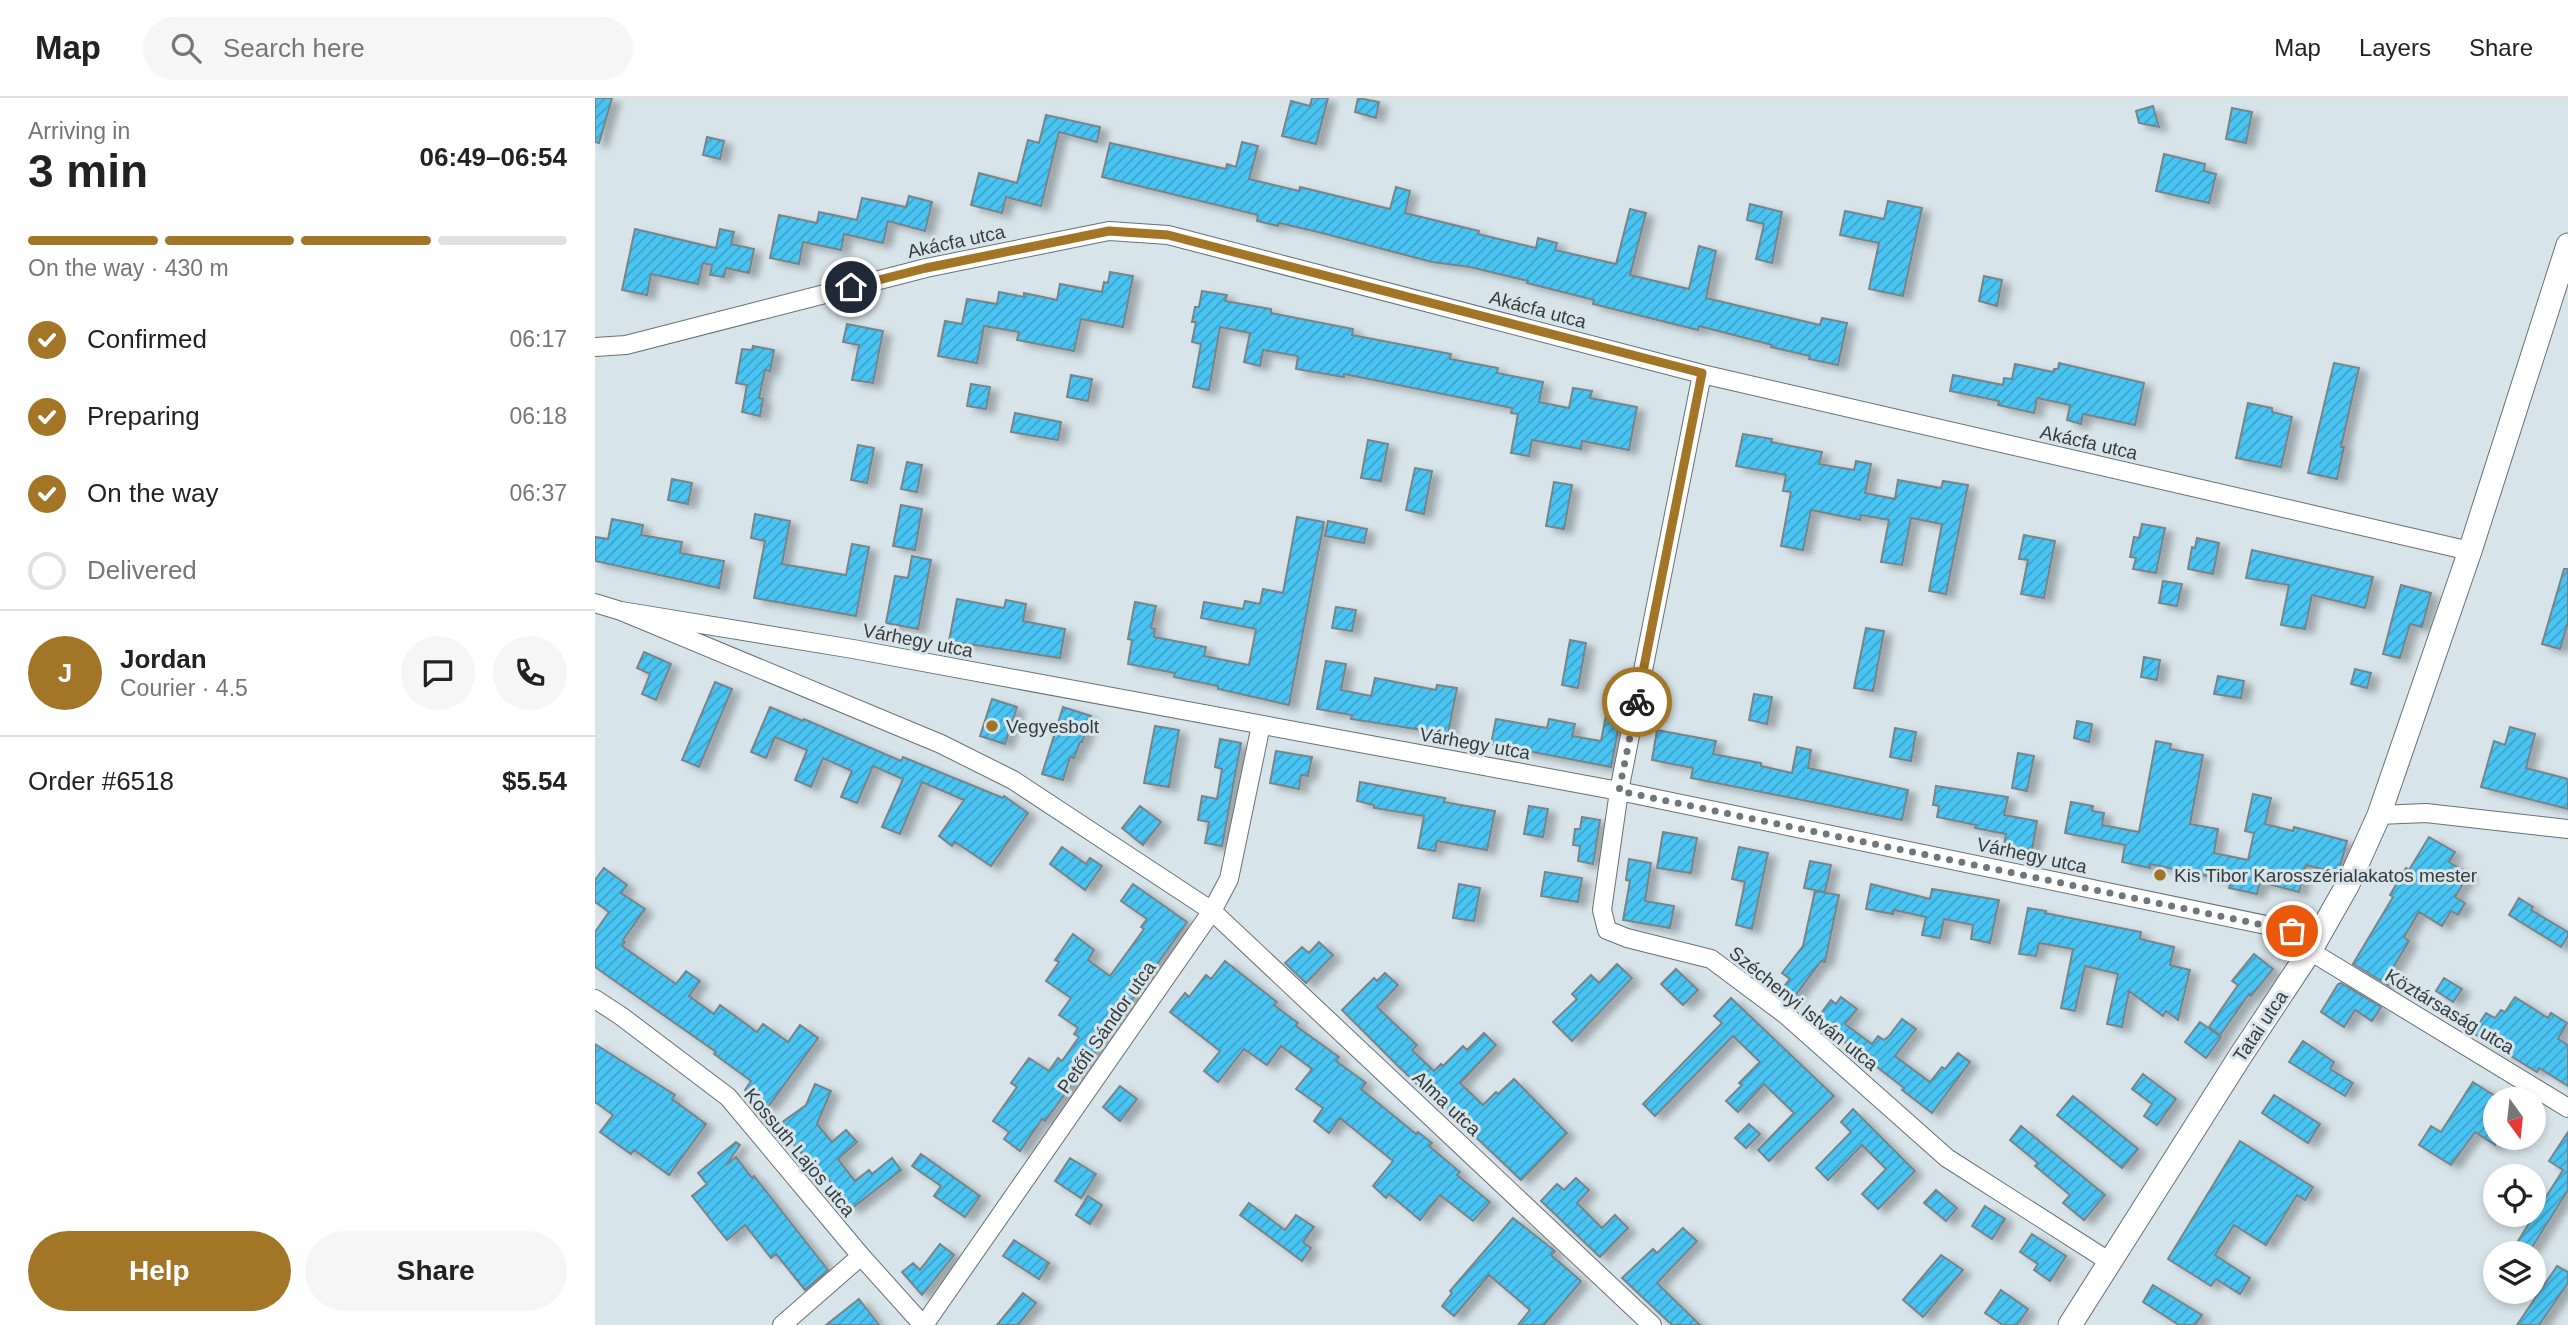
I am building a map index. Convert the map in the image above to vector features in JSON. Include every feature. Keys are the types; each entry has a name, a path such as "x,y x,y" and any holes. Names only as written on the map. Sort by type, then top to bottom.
{"street":[{"name":"Akácfa utca","path":"595,348 626,345 926,268 1109,231 1168,235 1702,373 2470,551"},
{"name":"Tatai utca","path":"2070,1325 2233,1066 2314,944 2348,884 2379,815 2470,551 2568,245"},
{"name":"Széchenyi István utca","path":"1702,373 1619,791 1602,910 1607,930 1626,939 1711,959 1786,1015 1947,1158 2110,1262"},
{"name":"Várhegy utca","path":"595,603 621,611 941,744 1013,780 1212,911"},
{"name":"Várhegy utca","path":"621,611 853,649 1619,791 2314,944"},
{"name":"Petőfi Sándor utca","path":"923,1325 1212,911 1229,879 1261,725"},
{"path":"2379,815 2426,813 2568,829"},
{"name":"Alma utca","path":"1212,911 1652,1325"},
{"name":"Köztársaság utca","path":"2314,944 2568,1108"},
{"name":"Kossuth Lajos utca","path":"595,999 728,1097 861,1256 923,1325"},
{"path":"782,1325 861,1256"}],"building":[{"path":"595,98 612,98 599,143 595,142"},
{"path":"1312,98 1328,98 1316,144 1282,136 1291,101 1310,106"},
{"path":"1358,98 1379,102 1376,118 1355,112"},
{"path":"2153,106 2159,127 2139,123 2136,111"},
{"path":"2232,108 2252,112 2246,143 2226,139"},
{"path":"1046,115 1100,127 1097,142 1059,132 1041,206 1006,197 1002,213 971,205 979,173 1017,183 1028,140 1039,143"},
{"path":"707,137 724,141 720,159 703,155"},
{"path":"1242,142 1258,146 1249,179 1299,191 1300,187 1390,209 1396,187 1410,191 1405,213 1536,248 1538,238 1557,243 1555,250 1616,264 1630,209 1646,213 1630,275 1689,289 1699,246 1716,251 1706,298 1820,325 1822,318 1847,323 1838,365 1699,326 1698,330 1593,304 1594,300 1527,283 1528,281 1470,267 1432,262 1279,223 1278,226 1257,221 1258,215 1102,177 1110,143 1226,169 1227,164 1236,167"},
{"path":"2164,154 2205,164 2204,171 2216,174 2209,203 2156,191"},
{"path":"909,196 932,202 925,231 888,221 883,243 844,234 841,250 803,242 799,264 770,258 779,215 817,223 819,212 857,220 862,198 906,207"},
{"path":"1888,201 1922,208 1903,296 1869,289 1879,243 1840,235 1845,211 1884,219"},
{"path":"1750,204 1782,212 1772,263 1756,259 1764,224 1747,220"},
{"path":"635,229 716,248 720,229 734,232 731,244 754,249 749,273 726,268 724,277 710,275 712,265 703,263 698,284 651,274 647,295 622,290"},
{"path":"1110,272 1133,276 1123,327 1081,319 1074,351 1017,340 1019,332 984,326 977,363 938,356 945,321 962,324 967,299 997,304 999,292 1024,297 1024,293 1057,300 1060,284 1102,292 1104,282 1108,283"},
{"path":"1984,276 2002,280 1997,306 1979,301"},
{"path":"1202,291 1227,295 1225,301 1271,309 1271,313 1353,329 1352,335 1451,354 1450,359 1498,368 1497,373 1543,382 1539,402 1569,408 1573,388 1592,391 1590,398 1637,407 1629,450 1582,441 1581,449 1532,440 1529,456 1511,453 1518,414 1511,413 1512,408 1344,374 1344,377 1296,369 1298,356 1263,350 1260,366 1244,362 1250,333 1220,327 1209,390 1193,387 1201,344 1192,342 1196,322 1192,322"},
{"path":"847,324 883,331 873,383 852,380 859,345 843,342"},
{"path":"753,346 774,350 770,371 765,370 759,398 763,399 760,416 742,412 747,385 736,383 742,349 752,350"},
{"path":"2059,363 2144,383 2135,425 2083,414 2081,424 2067,420 2070,405 2037,398 2034,413 1998,405 1999,401 1950,391 1953,375 2003,385 2004,378 2012,379 2015,364 2053,372 2058,369"},
{"path":"2334,363 2359,368 2341,447 2344,447 2337,479 2308,473"},
{"path":"1071,375 1092,379 1088,401 1067,397"},
{"path":"971,384 990,387 986,409 967,406"},
{"path":"2248,403 2272,408 2272,412 2292,417 2281,467 2236,458"},
{"path":"1015,413 1061,422 1058,440 1011,432"},
{"path":"1743,434 1822,452 1819,464 1854,470 1856,461 1871,464 1865,493 1895,499 1898,480 1941,488 1943,481 1968,485 1946,594 1929,591 1942,524 1911,518 1902,565 1881,562 1889,520 1861,515 1860,520 1811,510 1803,550 1781,546 1791,492 1783,491 1786,475 1736,466"},
{"path":"1368,440 1388,444 1381,481 1361,478"},
{"path":"858,445 874,448 867,483 851,480"},
{"path":"907,462 922,465 917,492 901,489"},
{"path":"1415,468 1432,471 1424,514 1406,510"},
{"path":"672,479 692,483 688,504 668,500"},
{"path":"1554,482 1572,485 1564,529 1546,526"},
{"path":"901,505 922,509 915,550 893,546"},
{"path":"755,514 790,521 782,564 846,575 852,544 869,547 856,616 754,598 765,541 751,538"},
{"path":"1297,517 1324,522 1289,705 1174,677 1175,673 1128,664 1132,640 1128,639 1135,602 1156,606 1151,628 1155,629 1154,637 1206,647 1204,656 1249,665 1256,629 1201,618 1204,602 1243,609 1245,601 1260,604 1263,589 1283,593"},
{"path":"612,519 643,525 641,535 682,542 680,553 724,561 719,588 595,561 595,537 608,539"},
{"path":"1328,521 1367,529 1364,543 1325,536"},
{"path":"2142,524 2165,528 2156,573 2133,569 2136,558 2130,557 2134,537 2139,538"},
{"path":"2024,535 2055,541 2044,598 2021,594 2028,560 2019,559"},
{"path":"2197,538 2219,543 2213,574 2188,569 2192,547 2195,548"},
{"path":"2252,550 2373,577 2365,608 2312,595 2305,629 2281,625 2289,585 2246,578"},
{"path":"912,556 931,560 918,629 886,623 895,576 908,578"},
{"path":"2564,569 2568,569 2568,622 2560,649 2542,644"},
{"path":"2163,581 2182,584 2177,606 2159,603"},
{"path":"2401,585 2431,593 2422,627 2410,624 2400,658 2383,654"},
{"path":"957,599 1004,608 1006,600 1026,604 1023,621 1065,629 1060,658 949,641"},
{"path":"1336,607 1356,610 1352,631 1332,628"},
{"path":"1866,628 1884,631 1873,691 1854,688"},
{"path":"1570,640 1586,643 1578,688 1562,685"},
{"path":"644,652 671,664 656,700 642,694 650,674 637,668"},
{"path":"2144,657 2160,660 2157,680 2141,677"},
{"path":"1326,661 1346,664 1341,690 1371,696 1375,678 1436,690 1437,685 1457,688 1448,734 1351,719 1352,715 1317,709"},
{"path":"2355,669 2371,673 2367,688 2351,684"},
{"path":"2218,676 2244,681 2241,698 2214,694"},
{"path":"715,682 732,689 699,767 682,760"},
{"path":"1754,694 1772,697 1767,724 1749,720"},
{"path":"1610,695 1624,698 1611,767 1491,744 1496,719 1547,728 1549,719 1575,724 1572,736 1601,741"},
{"path":"992,699 1017,707 1005,744 980,736"},
{"path":"770,707 901,761 903,757 1003,798 1004,796 1028,813 991,866 955,842 952,846 939,836 964,800 922,782 900,834 882,827 903,779 873,766 857,803 841,797 852,771 823,758 811,787 795,780 807,750 775,737 766,758 751,752"},
{"path":"1063,707 1091,716 1074,758 1070,757 1063,780 1042,774"},
{"path":"2077,721 2092,724 2089,742 2074,738"},
{"path":"1155,726 1179,730 1169,787 1144,783"},
{"path":"2510,727 2535,734 2526,768 2568,779 2568,809 2481,787 2494,741 2505,745"},
{"path":"1895,728 1916,732 1911,761 1890,757"},
{"path":"1657,730 1716,741 1713,754 1761,763 1761,766 1792,773 1797,747 1811,750 1808,768 1908,790 1902,820 1691,778 1693,768 1652,760"},
{"path":"1220,739 1241,743 1222,846 1205,843 1209,822 1198,820 1202,796 1217,799 1222,769 1215,767"},
{"path":"2156,741 2171,744 2170,749 2203,755 2190,824 2218,829 2214,853 2248,860 2254,833 2245,831 2253,794 2271,798 2265,824 2293,831 2294,827 2347,841 2338,873 2306,865 2299,892 2260,882 2257,894 2229,888 2231,881 2150,864 2150,868 2122,862 2125,845 2065,833 2071,802 2093,806 2092,811 2104,813 2102,825 2139,832"},
{"path":"1276,751 1312,757 1308,776 1301,775 1299,789 1270,783"},
{"path":"2018,753 2034,756 2027,791 2012,788"},
{"path":"1360,782 1445,798 1444,802 1495,811 1487,850 1437,841 1435,851 1418,848 1424,816 1374,808 1374,805 1357,801"},
{"path":"1936,786 2008,797 2004,815 2037,821 2032,850 2004,845 2006,834 1937,817 1939,806 1933,805"},
{"path":"1140,806 1161,822 1143,845 1122,828"},
{"path":"1529,806 1548,809 1543,837 1524,834"},
{"path":"1582,817 1600,820 1593,864 1578,861 1580,846 1573,845 1575,829 1580,829"},
{"path":"1663,832 1697,838 1691,873 1657,868"},
{"path":"2429,837 2455,852 2449,862 2469,874 2455,897 2465,903 2458,915 2451,911 2442,926 2419,912 2404,937 2409,941 2387,978 2395,983 2393,988 2353,964 2393,897 2390,895 2406,868 2409,870"},
{"path":"1062,847 1086,864 1090,858 1102,866 1085,890 1050,864"},
{"path":"1739,847 1768,853 1752,929 1736,925 1745,882 1732,879"},
{"path":"1629,859 1651,863 1645,901 1674,906 1670,928 1623,920 1630,881 1626,880"},
{"path":"1810,861 1831,865 1825,892 1804,888"},
{"path":"604,868 627,885 621,893 645,909 623,940 625,942 622,946 676,984 686,971 700,981 689,996 714,1014 720,1005 757,1032 763,1024 788,1042 800,1025 818,1038 768,1107 745,1090 751,1081 714,1054 716,1052 595,967 595,932 609,912 595,902 595,880"},
{"path":"1545,872 1582,878 1578,902 1541,896"},
{"path":"1133,884 1187,922 1070,1087 1045,1121 1042,1119 1020,1151 1004,1139 1009,1132 993,1121 1017,1087 1011,1083 1029,1058 1049,1071 1058,1058 1062,1061 1079,1037 1074,1034 1078,1028 1059,1015 1071,998 1046,981 1059,962 1055,960 1073,934 1094,950 1088,960 1110,976 1144,929 1141,927 1147,919 1121,901"},
{"path":"1459,884 1480,888 1474,921 1453,918"},
{"path":"1871,884 1930,899 1932,889 1999,900 1990,943 1971,939 1973,925 1944,919 1940,938 1922,935 1926,917 1894,910 1893,914 1866,909"},
{"path":"1815,891 1839,895 1825,962 1821,961 1792,1000 1780,991 1790,979 1782,973 1803,946"},
{"path":"2519,898 2533,907 2531,910 2568,932 2561,947 2509,915"},
{"path":"2028,908 2141,932 2140,939 2174,947 2170,965 2190,970 2178,1020 2166,1011 2163,1016 2129,991 2122,1027 2107,1024 2118,974 2085,966 2075,1011 2061,1008 2073,949 2039,943 2036,956 2019,954"},
{"path":"1319,942 1333,955 1306,983 1285,963 1302,947 1309,953"},
{"path":"2254,954 2273,969 2251,996 2249,994 2220,1035 2209,1027 2238,985 2232,981"},
{"path":"1225,961 1277,1002 1274,1005 1298,1023 1296,1026 1339,1057 1336,1061 1366,1083 1361,1089 1416,1134 1418,1132 1432,1143 1429,1146 1460,1172 1457,1175 1490,1202 1473,1221 1440,1195 1420,1220 1389,1194 1386,1198 1373,1186 1393,1161 1340,1118 1329,1133 1314,1121 1323,1108 1296,1089 1312,1069 1281,1046 1267,1065 1244,1049 1218,1082 1204,1071 1220,1051 1170,1012 1185,993 1189,997 1206,975 1211,979"},
{"path":"1617,964 1632,978 1572,1041 1553,1022 1577,999 1572,994 1591,975 1599,983"},
{"path":"1676,969 1698,990 1683,1005 1661,984"},
{"path":"1385,973 1398,985 1377,1007 1417,1045 1412,1050 1434,1071 1463,1046 1467,1050 1484,1033 1496,1045 1460,1083 1483,1105 1514,1079 1567,1133 1521,1180 1342,1010 1374,978 1377,981"},
{"path":"2444,978 2462,989 2453,1002 2436,991"},
{"path":"2341,983 2381,1007 2372,1021 2355,1010 2344,1027 2321,1012"},
{"path":"1841,997 1857,1009 1845,1024 1872,1044 1878,1036 1884,1040 1889,1036 1902,1019 1916,1029 1895,1056 1930,1082 1958,1053 1970,1062 1932,1113 1816,1020 1831,1000 1836,1004"},
{"path":"2515,997 2548,1018 2551,1013 2567,1023 2558,1039 2568,1045 2568,1086 2539,1068 2537,1072 2473,1033 2486,1013 2495,1018 2501,1010 2505,1012"},
{"path":"1731,998 1834,1096 1769,1161 1758,1150 1794,1113 1764,1084 1738,1112 1726,1101 1760,1062 1733,1036 1655,1116 1643,1104 1722,1023 1714,1016"},
{"path":"2200,1022 2221,1037 2206,1058 2185,1042"},
{"path":"2303,1041 2334,1062 2330,1069 2353,1083 2345,1096 2289,1062"},
{"path":"595,1044 675,1095 672,1099 706,1124 669,1175 634,1150 631,1154 600,1132 613,1115 595,1102"},
{"path":"2143,1074 2176,1099 2157,1125 2144,1116 2152,1104 2132,1089"},
{"path":"2473,1082 2483,1088 2483,1137 2475,1132 2451,1165 2419,1145 2431,1126 2441,1132"},
{"path":"815,1084 831,1091 817,1124 832,1142 846,1130 857,1142 838,1159 855,1181 869,1170 872,1174 892,1158 901,1170 851,1209 823,1172 820,1174 777,1126 806,1105"},
{"path":"1120,1086 1137,1099 1120,1121 1103,1107"},
{"path":"2274,1095 2320,1124 2308,1143 2262,1113"},
{"path":"2073,1096 2138,1149 2122,1168 2057,1115"},
{"path":"1853,1109 1915,1171 1878,1209 1862,1194 1886,1169 1862,1145 1828,1180 1816,1168 1851,1132 1841,1122"},
{"path":"1749,1124 1760,1134 1746,1148 1735,1138"},
{"path":"2021,1126 2105,1195 2084,1220 2063,1203 2070,1195 2035,1166 2038,1163 2010,1140"},
{"path":"2568,1132 2568,1190 2546,1225 2546,1197 2563,1170 2549,1161"},
{"path":"2240,1141 2313,1187 2305,1200 2297,1195 2266,1245 2234,1225 2215,1255 2250,1278 2240,1294 2216,1279 2211,1286 2168,1259"},
{"path":"736,1142 740,1145 726,1165 736,1157 828,1270 805,1290 776,1254 771,1258 745,1225 727,1240 692,1196 707,1184 698,1173"},
{"path":"921,1154 980,1196 965,1217 934,1196 941,1186 912,1166"},
{"path":"1070,1158 1096,1174 1081,1198 1055,1181"},
{"path":"1576,1178 1589,1190 1577,1203 1602,1228 1615,1215 1628,1228 1600,1257 1541,1201 1557,1184 1564,1190"},
{"path":"1936,1190 1957,1208 1946,1221 1924,1203"},
{"path":"1088,1196 1102,1205 1090,1224 1076,1215"},
{"path":"1249,1203 1285,1230 1296,1215 1314,1227 1303,1242 1311,1248 1302,1261 1240,1215"},
{"path":"1985,1206 2005,1219 1992,1239 1972,1226"},
{"path":"1513,1218 1555,1251 1551,1255 1581,1281 1544,1325 1518,1325 1530,1310 1489,1275 1454,1316 1442,1306 1452,1293 1450,1291"},
{"path":"2527,1227 2545,1227 2536,1241 2518,1241"},
{"path":"1683,1228 1697,1241 1657,1283 1700,1325 1672,1325 1622,1278 1653,1249 1657,1253"},
{"path":"2032,1234 2066,1256 2050,1281 2034,1270 2038,1264 2020,1252"},
{"path":"1014,1240 1049,1263 1039,1279 1003,1256"},
{"path":"940,1244 954,1255 922,1295 902,1272 913,1263 920,1270"},
{"path":"1941,1255 1963,1270 1923,1317 1903,1300"},
{"path":"2557,1266 2568,1272 2568,1283 2539,1325 2517,1325 2531,1304 2546,1304 2546,1282"},
{"path":"2153,1285 2202,1315 2195,1325 2179,1325 2143,1302"},
{"path":"2001,1290 2028,1309 2017,1325 2003,1325 1985,1313"},
{"path":"1023,1293 1036,1303 1018,1325 997,1325"},
{"path":"859,1299 879,1325 826,1325"}],"way so far":[{"path":"1637,702 1619,791 2292,931"}],"place":[{"name":"Vegyesbolt","path":"992,726"},
{"name":"Kis Tibor Karosszérialakatos mester","path":"2160,875"}],"route":[{"path":"851,287 926,268 1109,231 1168,235 1702,373 1637,702"}]}
